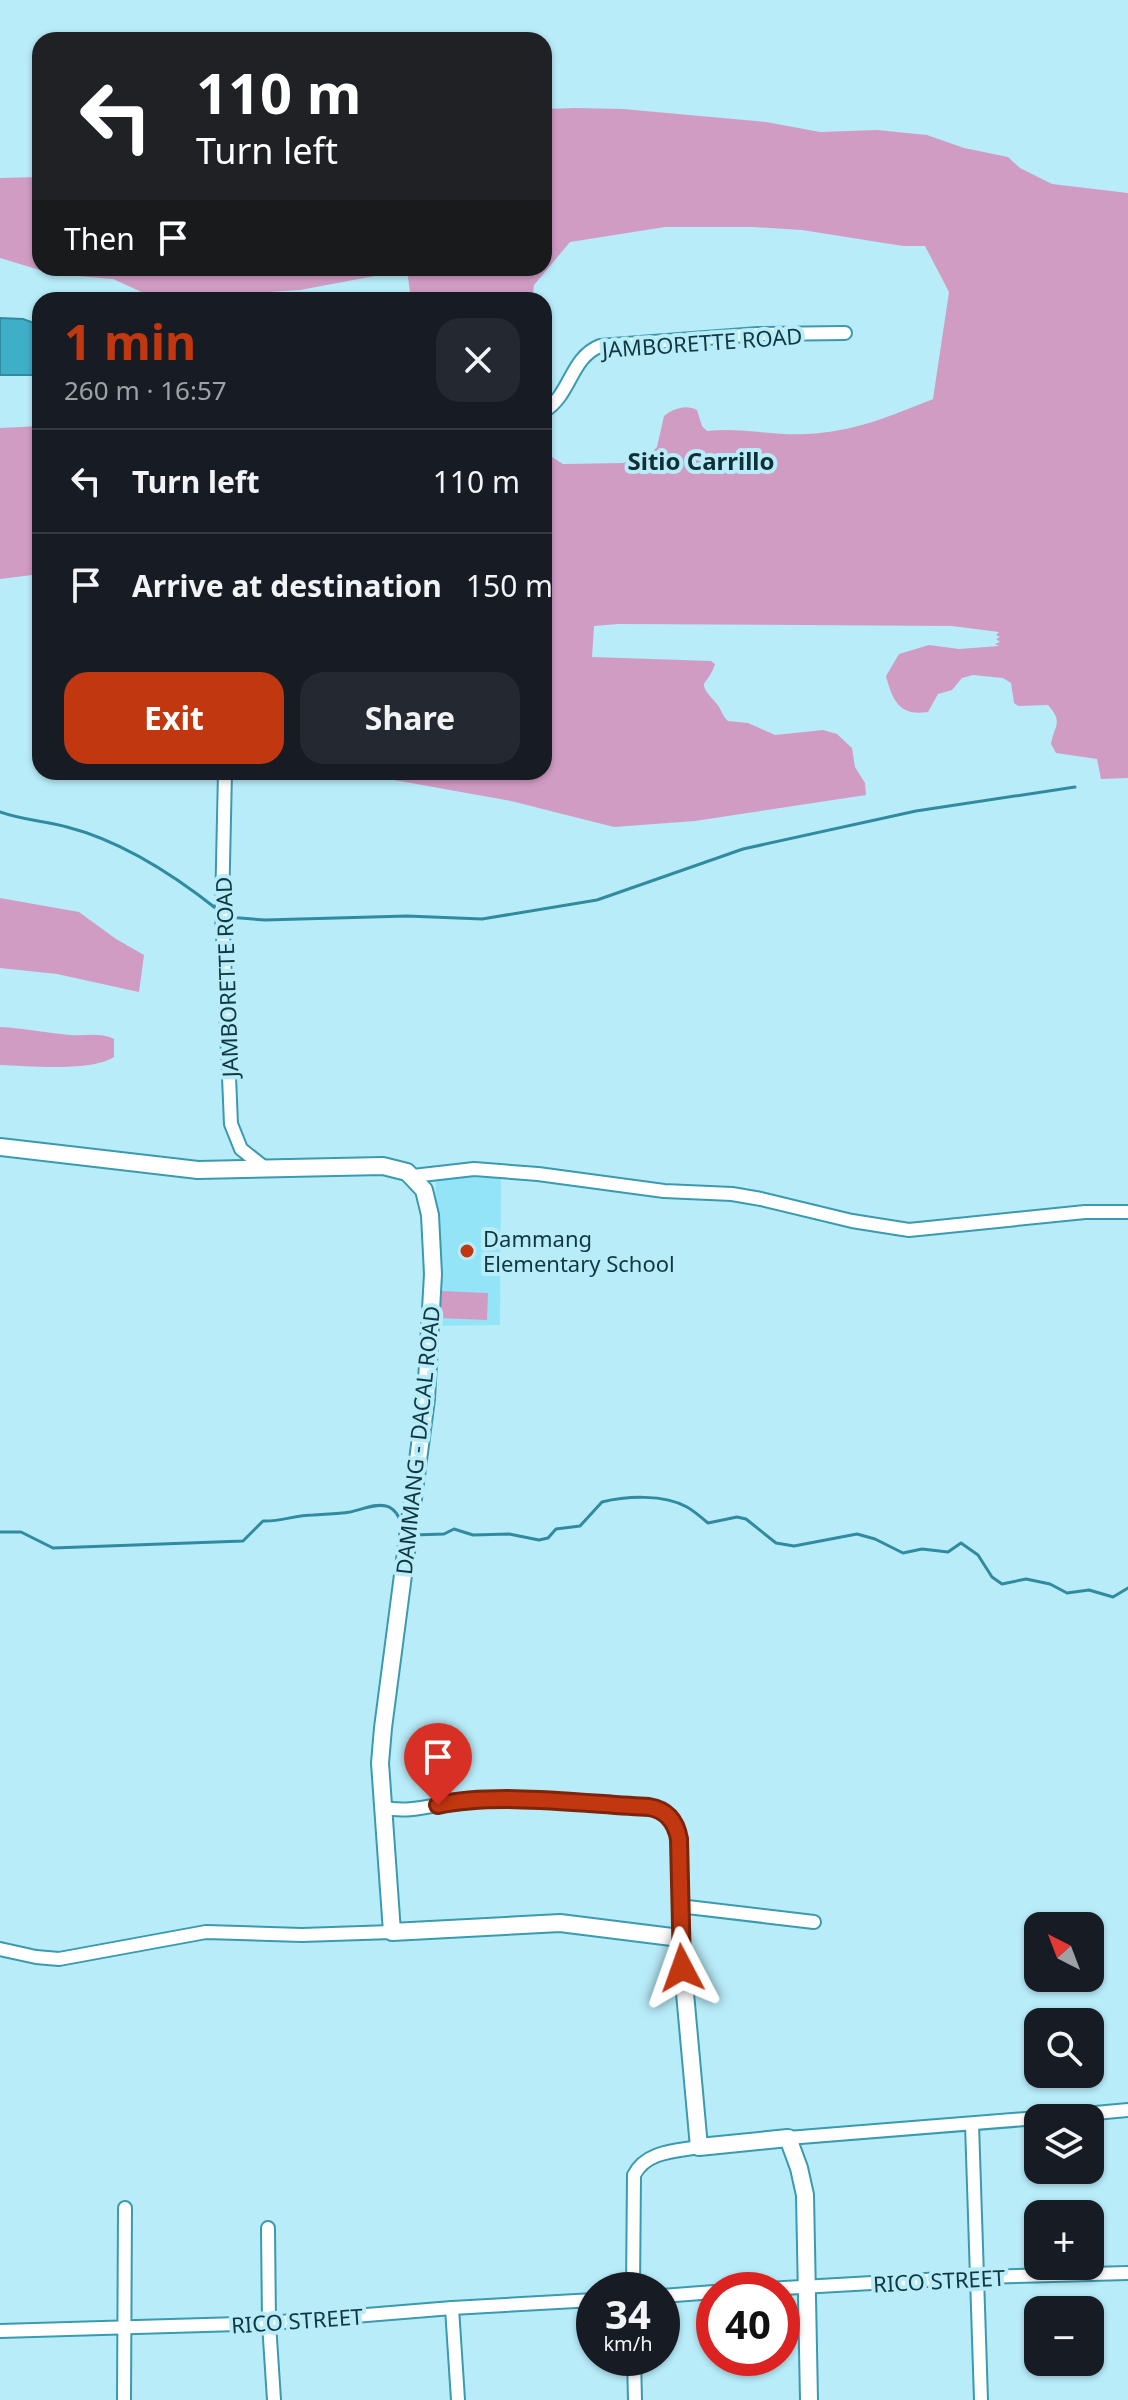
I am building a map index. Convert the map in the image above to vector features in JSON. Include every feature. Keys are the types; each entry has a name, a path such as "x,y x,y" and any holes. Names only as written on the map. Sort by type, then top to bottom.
{"street":[{"name":"JAMBORETTE ROAD","path":"552,405 581,358 589,350 600,346 727,336 845,333"},
{"name":"JAMBORETTE ROAD","path":"225,780 222,925 234,1137"},
{"path":"234,1137 250,1158 265,1168"},
{"path":"220,1170 232,1157 234,1137"},
{"path":"0,1147 198,1170 383,1166 396,1167 413,1176 474,1169 538,1174 664,1191 732,1194 852,1221 909,1230 1085,1212 1128,1212"},
{"name":"DAMMANG - DACAL ROAD","path":"392,1932 382,1807 383,1728 426,1399 433,1274 429,1206 424,1190 413,1176"},
{"path":"382,1807 404,1810 474,1800 655,1808 671,1818 678,1834 680,1938 699,2147"},
{"path":"679,1906 814,1922"},
{"path":"0,1949 59,1959 206,1932 302,1935 560,1923 680,1938"},
{"path":"1104,2112 1128,2110"},
{"path":"633,2272 634,2175 649,2158 699,2147 1024,2119"},
{"path":"972,2124 981,2400"},
{"path":"788,2138 805,2195 809,2400"},
{"path":"124,2400 125,2208"},
{"path":"268,2228 274,2400"},
{"name":"RICO STREET","path":"800,2286 1128,2273"},
{"name":"RICO STREET","path":"0,2331 269,2323 576,2301"},
{"path":"452,2308 458,2400"},
{"path":"634,2376 635,2400"}],"shaded area":[{"path":"552,109 623,109 766,122 820,132 877,130 927,135 964,148 1008,157 1020,168 1052,184 1128,193 1128,778 1101,779 1097,759 1056,753 1051,744 1057,724 1053,711 1048,705 1018,706 1014,703 1011,683 1003,678 973,675 962,678 952,690 938,694 928,712 910,712 898,704 886,676 899,654 929,645 959,649 999,646 995,644 1000,642 996,639 1000,637 996,635 999,632 952,626 618,624 594,626 592,657 711,661 715,664 704,687 728,721 748,723 775,735 823,730 837,734 852,748 855,767 865,783 866,795 695,821 614,827 511,801 394,780 552,780 552,457 563,464 623,463 653,451 657,447 664,416 684,407 697,410 707,431 807,434 856,427 933,399 949,292 925,246 903,246 802,230 665,227 570,242 552,264"},
{"path":"32,177 32,268 0,258 0,178"},
{"path":"77,276 375,276 300,290 269,292 142,292 113,279"},
{"path":"408,276 542,276 534,285 533,292 410,292"},
{"path":"0,318 32,322 32,375 0,375"},
{"path":"32,426 32,575 0,579 0,428"},
{"path":"0,898 79,912 144,955 139,992 57,974 0,968"},
{"path":"0,1027 109,1037 114,1039 114,1057 90,1065 0,1065"},
{"name":"Dammang Elementary School","path":"436,1176 501,1178 500,1325 432,1326"},
{"path":"440,1291 488,1293 487,1320 438,1318"}],"waterway":[{"path":"227,917 265,920 407,916 482,919 597,900 743,849 916,811 1075,787"},
{"path":"0,812 67,827 108,841 165,872 218,910"},
{"path":"414,1535 444,1534 454,1529 473,1535 509,1534 539,1540 548,1538 556,1529 580,1526 602,1502 622,1498 656,1498 687,1507 708,1523 737,1517 746,1519 776,1543 794,1546 857,1534 903,1553 922,1549 948,1552 961,1543 978,1555 992,1577 1002,1584 1026,1579 1050,1584 1067,1593 1089,1590 1113,1597 1128,1588"},
{"path":"0,1532 21,1532 53,1548 243,1541 263,1521 345,1513 377,1505 392,1509 402,1524"}],"place":[{"name":"Dammang Elementary School","path":"467,1251"}],"district":[{"name":"Sitio Carrillo","path":"701,460"}],"route":[{"path":"438,1805 499,1800 649,1807 661,1811 671,1818 679,1839 682,1968"}]}
